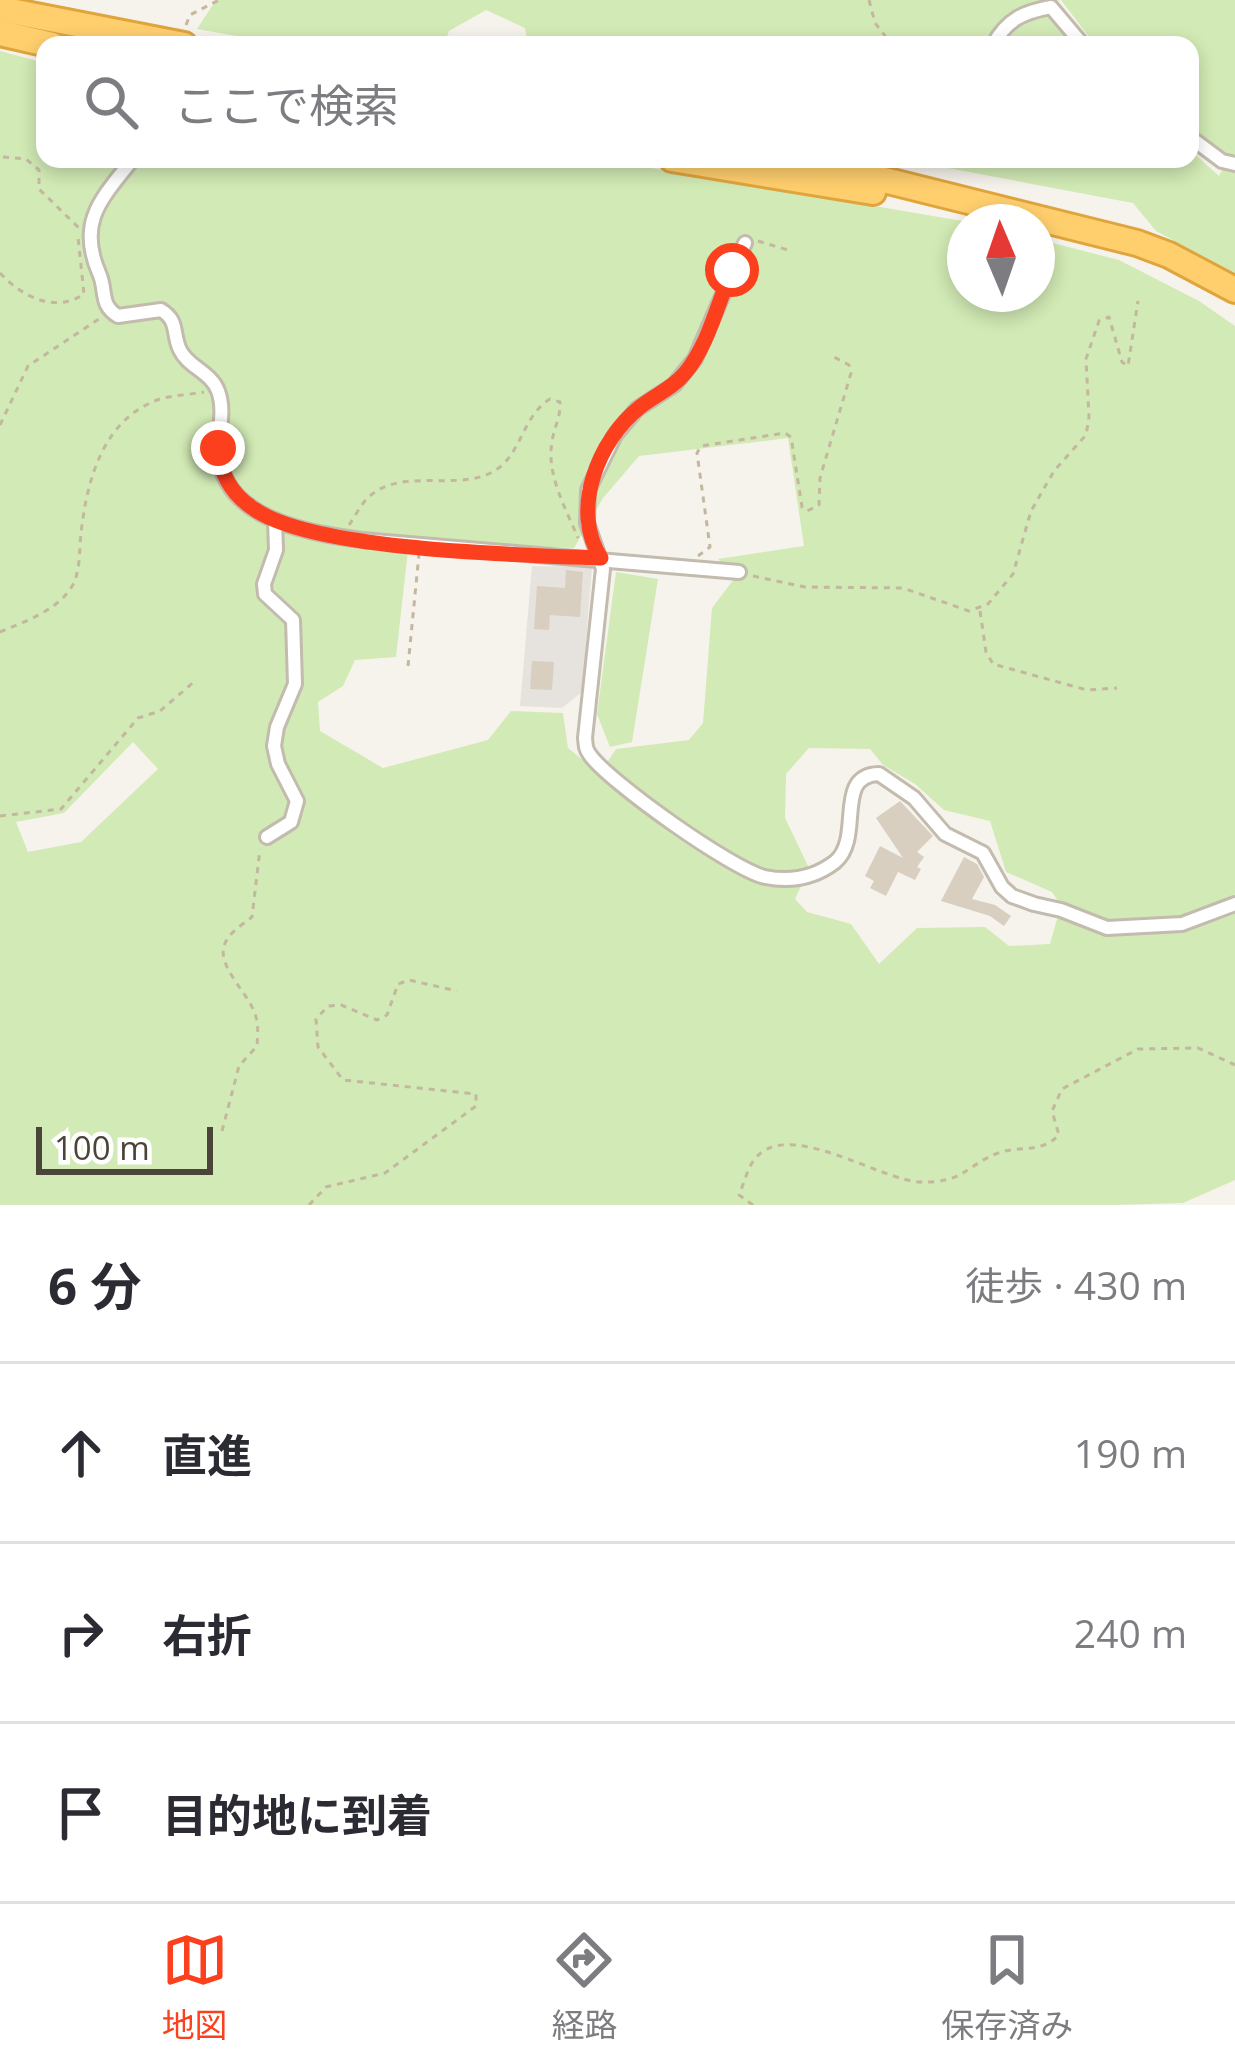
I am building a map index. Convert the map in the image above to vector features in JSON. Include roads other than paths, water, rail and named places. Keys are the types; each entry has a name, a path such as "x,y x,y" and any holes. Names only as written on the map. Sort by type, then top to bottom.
{"highway":[{"path":"0,9 138,36"},
{"path":"0,33 36,41"},
{"path":"726,168 1065,224"},
{"path":"837,168 1065,224 1169,255 1235,290"}],"street":[{"path":"1000,36 1023,13 1051,7 1075,36"},
{"path":"1199,144 1222,161 1235,164"},
{"path":"126,168 86,227 91,261 101,275 110,312 118,316 160,310 175,322 184,356 217,389 223,476 254,510 340,537 419,546 598,553 739,572"},
{"path":"745,243 685,374 637,409 614,435 586,503 598,553 586,748 591,758 671,823 760,876 799,879 838,860 851,834 853,788 860,778 879,774 914,798 945,834 983,853 1012,896 1107,928 1182,924 1235,904"},
{"path":"267,837 291,822 297,801 274,746 295,684 292,620 265,594 276,550 275,520"}]}
